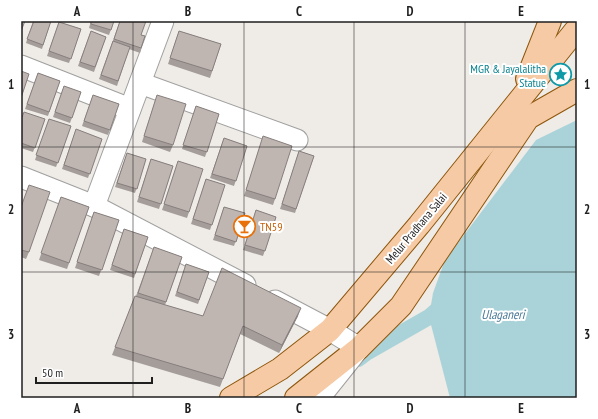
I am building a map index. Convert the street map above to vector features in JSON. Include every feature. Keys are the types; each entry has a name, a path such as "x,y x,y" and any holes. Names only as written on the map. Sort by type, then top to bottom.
{"main road":[{"path":"519,101 550,21"},
{"path":"576,28 574,42 577,55"},
{"name":"Melur Pradhana Salai","path":"231,398 280,370 330,330 419,225 576,28"},
{"path":"296,398 354,354 401,306 528,118 577,90"}],"street":[{"path":"94,206 163,21"},
{"path":"21,66 130,109"},
{"path":"140,83 297,140"},
{"path":"21,177 94,206 330,330 354,354 320,398"}],"water":[{"name":"Ulaganeri","path":"577,120 577,398 450,398 429,317 433,293 445,260 536,140"}],"building":[{"path":"21,21 25,21 21,31"},
{"path":"34,21 51,21 43,45 27,39"},
{"path":"91,21 114,21 111,30 91,24"},
{"path":"120,21 146,21 141,35 145,36 141,48 114,39"},
{"path":"59,22 81,29 71,59 49,51"},
{"path":"91,31 106,37 95,67 80,62"},
{"path":"179,31 221,44 212,71 170,58"},
{"path":"113,41 130,47 118,81 101,75"},
{"path":"21,71 29,74 21,98"},
{"path":"38,73 60,81 49,112 27,104"},
{"path":"64,86 81,92 72,118 55,112"},
{"path":"93,95 119,104 110,130 84,121"},
{"path":"157,95 186,104 173,145 144,136"},
{"path":"196,106 219,114 207,152 183,145"},
{"path":"24,112 45,119 35,148 21,143 21,120"},
{"path":"49,119 71,126 58,163 36,155"},
{"path":"76,129 102,139 90,174 64,165"},
{"path":"263,136 292,146 275,199 246,190"},
{"path":"224,138 247,146 236,181 212,174"},
{"path":"299,151 314,156 296,209 282,204"},
{"path":"127,153 146,159 137,189 117,183"},
{"path":"151,159 173,166 161,204 139,197"},
{"path":"178,161 203,169 189,212 164,204"},
{"path":"206,179 225,185 212,225 193,219"},
{"path":"29,185 50,192 29,252 21,250 21,207"},
{"path":"61,197 89,207 69,263 41,253"},
{"path":"224,207 245,213 236,242 215,235"},
{"path":"256,210 276,217 265,251 245,245"},
{"path":"94,212 119,220 102,270 77,262"},
{"path":"124,229 148,237 135,274 112,265"},
{"path":"154,247 182,257 166,302 138,293"},
{"path":"186,264 209,272 199,300 177,292"},
{"path":"222,268 301,308 282,345 243,326 223,379 115,347 135,296 203,316"}],"waterway":[{"path":"358,359 429,317 444,304"}],"place":[{"name":"MGR & Jayalalitha Statue","path":"561,75"},
{"name":"TN59","path":"245,226"}]}
